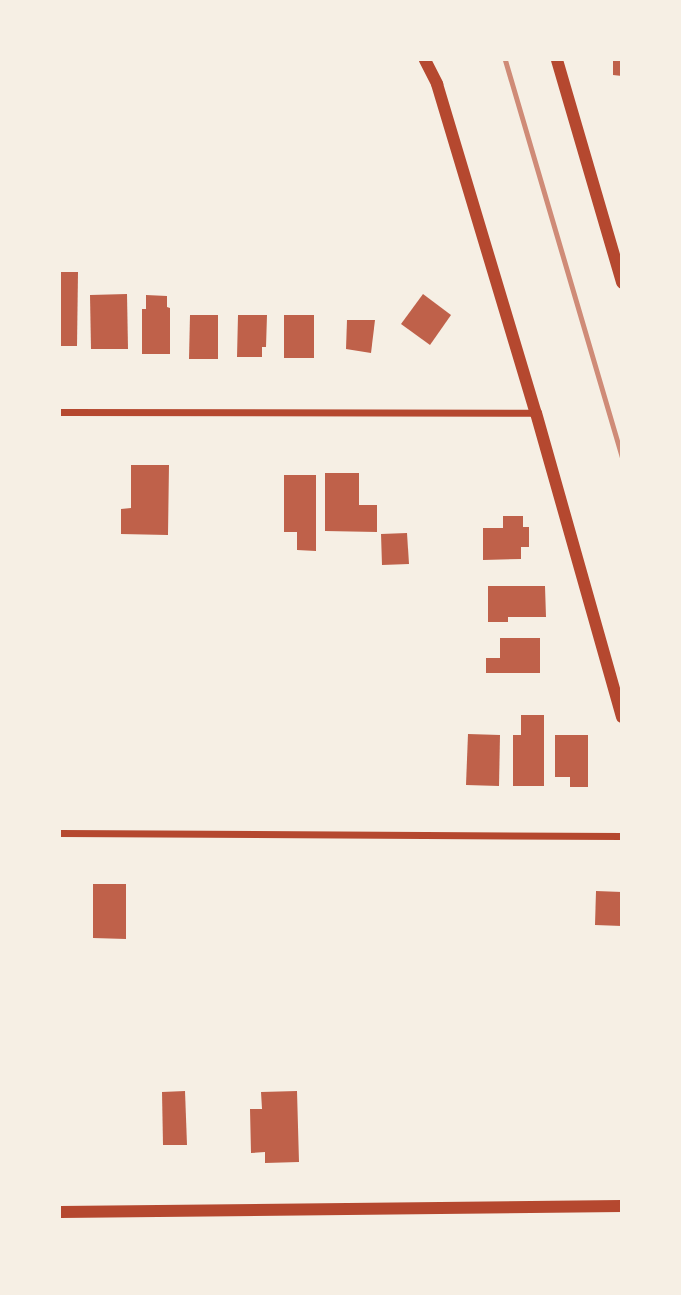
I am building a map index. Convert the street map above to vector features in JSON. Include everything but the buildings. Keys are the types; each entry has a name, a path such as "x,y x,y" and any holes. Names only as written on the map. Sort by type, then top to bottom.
{"street":[{"path":"425,60 437,84 536,413 621,717"},
{"path":"557,60 621,283"},
{"path":"60,412 536,413"},
{"path":"60,833 621,836"},
{"path":"60,1212 621,1206"}],"railway":[{"path":"505,60 622,457"}]}
